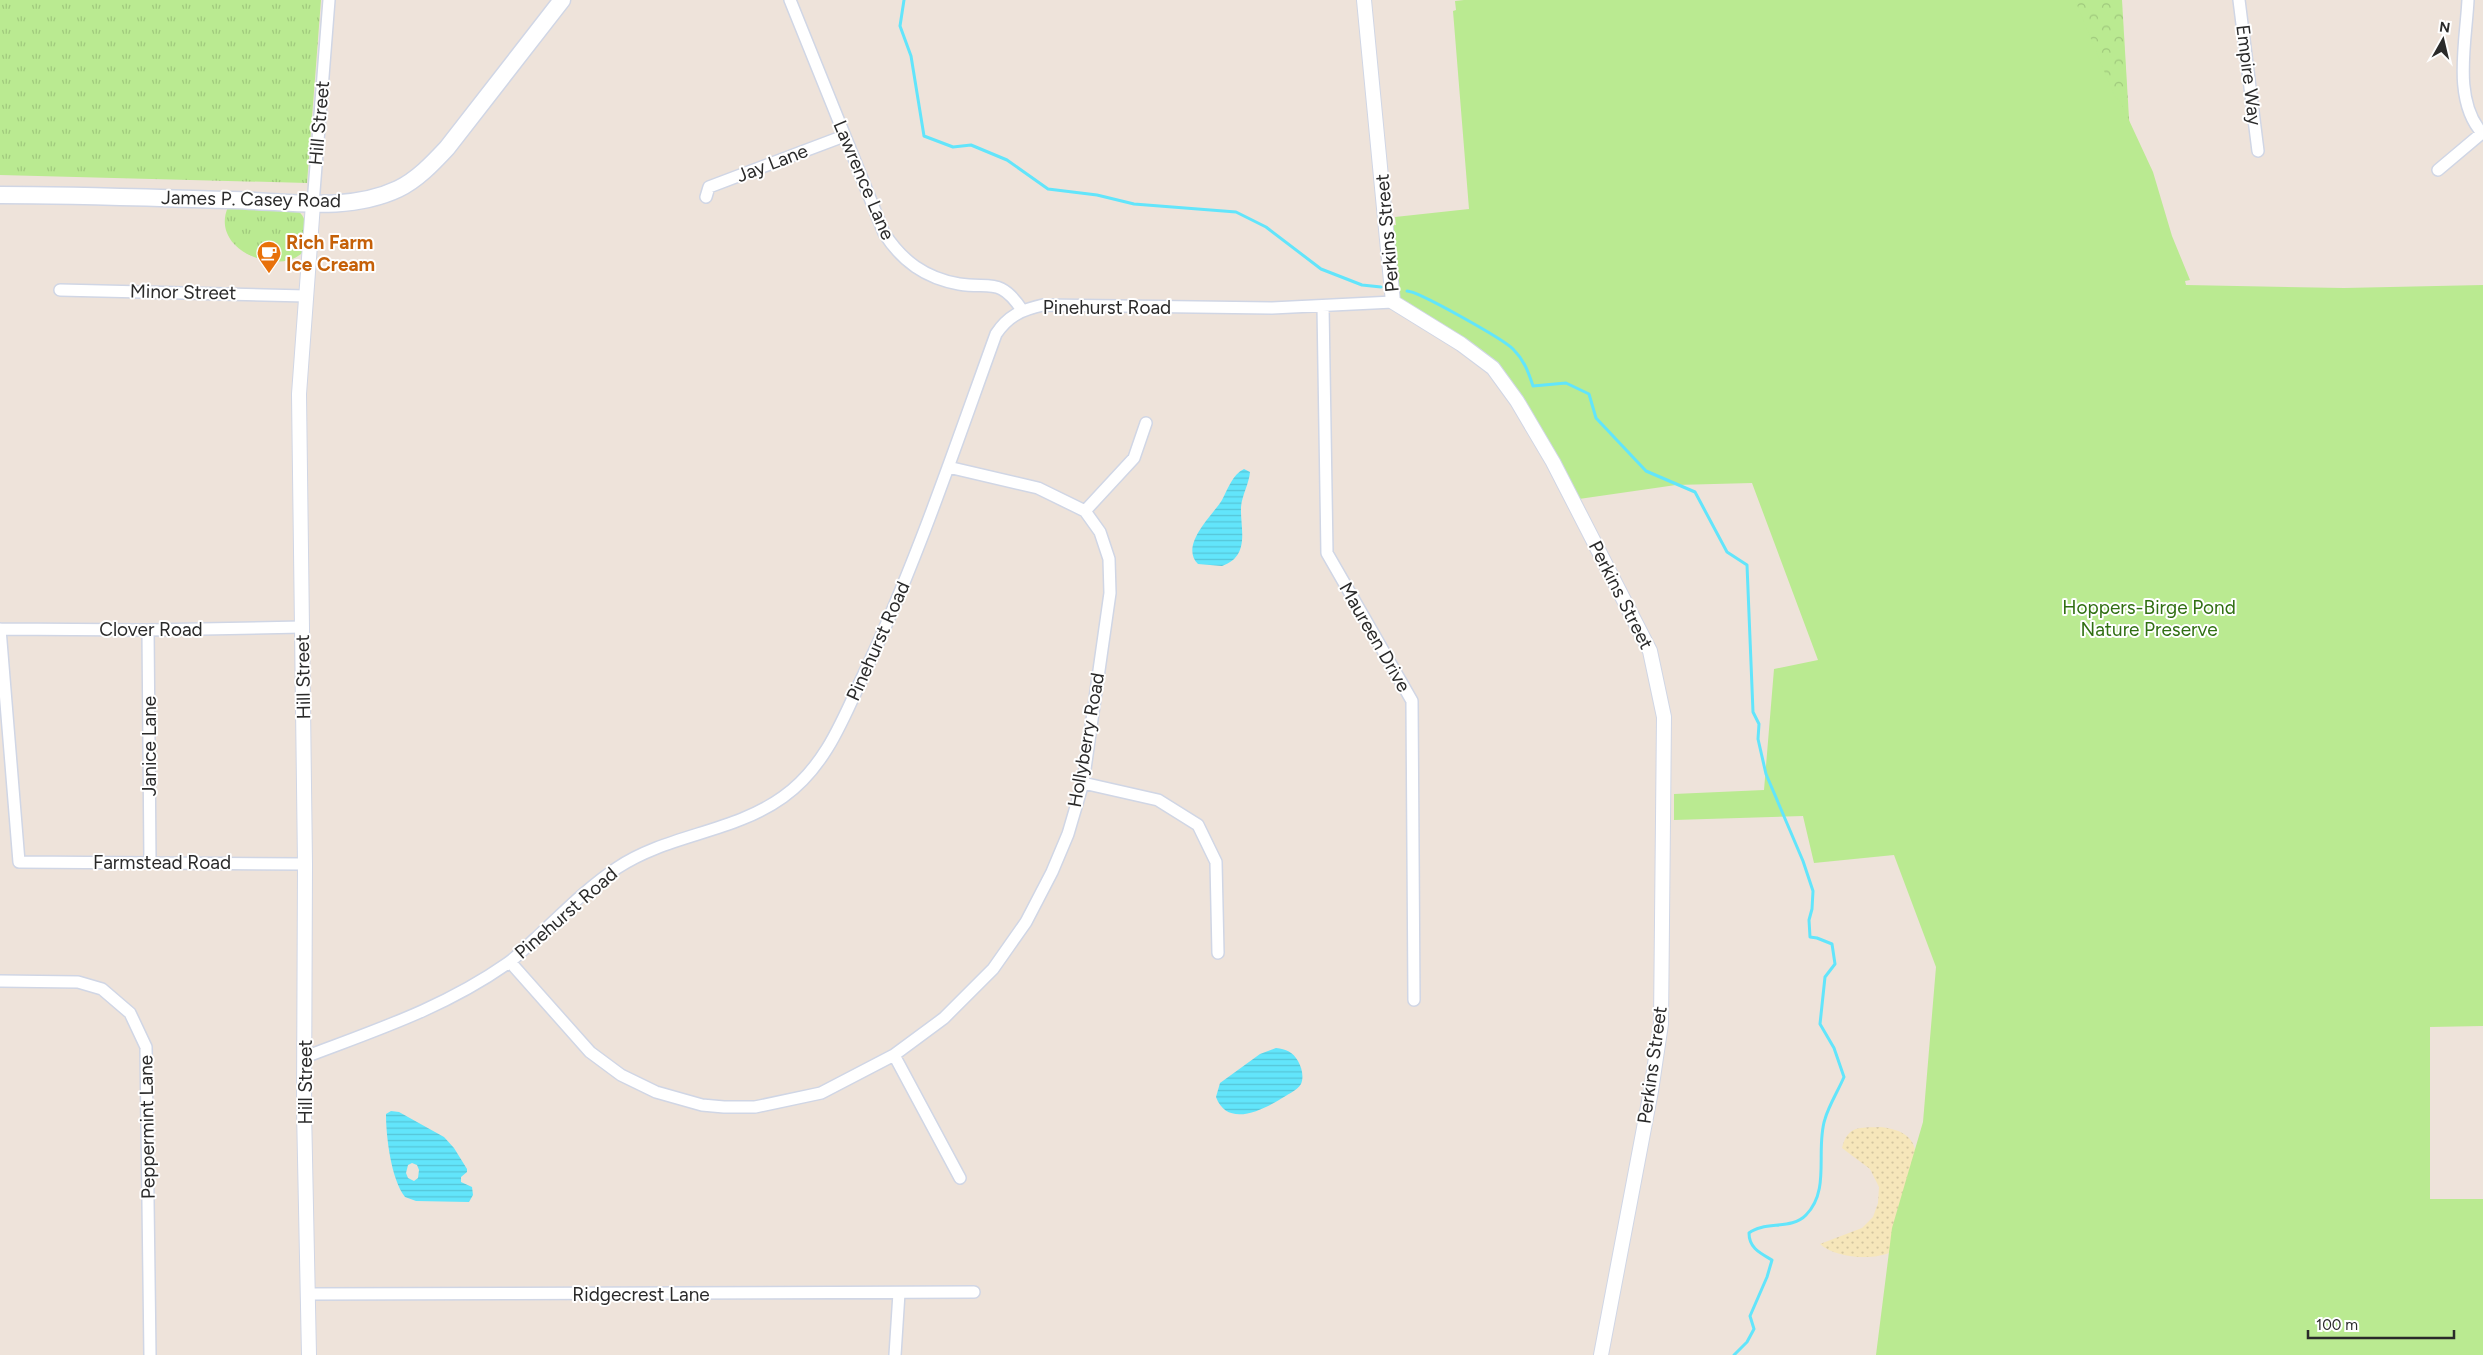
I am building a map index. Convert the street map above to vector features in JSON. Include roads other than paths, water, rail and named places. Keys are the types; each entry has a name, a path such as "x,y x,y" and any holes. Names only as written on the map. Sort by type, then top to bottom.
{"main road":[{"name":"James P. Casey Road","path":"0,195 243,200 312,204 363,200 398,189 428,168 485,101 562,0"}],"street":[{"name":"Hill Street","path":"308,1355 305,1058 306,864 299,394 329,0"},
{"name":"Lawrence Lane","path":"790,0 884,233 904,260 920,271 939,279 960,284 996,286 1012,295 1022,310"},
{"name":"Perkins Street","path":"1364,0 1393,302 1461,344 1493,368 1517,401 1553,462 1650,651 1664,717 1661,1024 1651,1091 1600,1355"},
{"name":"Empire Way","path":"2239,0 2258,151"},
{"path":"2438,170 2482,134 2470,113 2464,85 2468,0"},
{"name":"Jay Lane","path":"706,197 709,187 844,136"},
{"name":"Minor Street","path":"60,290 306,296"},
{"name":"Pinehurst Road","path":"305,1058 431,1009 510,962 590,888 619,867 654,848 711,831 748,816 783,798 808,775 836,733 888,625 996,334 1004,322 1022,310 1042,305 1232,308 1393,302"},
{"name":"Maureen Drive","path":"1323,306 1327,553 1412,701 1414,1000"},
{"path":"1085,511 1134,458 1146,423"},
{"name":"Hollyberry Road","path":"510,962 590,1052 621,1075 656,1092 702,1105 755,1107 820,1093 894,1055 944,1018 993,970 1026,922 1052,872 1068,834 1083,783 1110,593 1109,559 1100,532 1085,511 1038,488 948,467"},
{"name":"Clover Road","path":"0,629 148,630 302,627"},
{"name":"Farmstead Road","path":"0,629 19,862 150,861 306,864"},
{"name":"Janice Lane","path":"148,630 150,861"},
{"path":"1083,783 1158,800 1198,825 1216,862 1218,953"},
{"name":"Peppermint Lane","path":"0,981 78,982 102,989 130,1013 146,1046 150,1355"},
{"path":"894,1055 960,1178"},
{"name":"Ridgecrest Lane","path":"308,1294 974,1292"},
{"path":"895,1355 899,1293"}],"water":[{"path":"1244,469 1250,472 1241,507 1242,541 1237,556 1222,566 1198,564 1193,556 1192,548 1195,539 1222,500 1233,479"},
{"path":"1276,1048 1283,1049 1294,1055 1301,1070 1301,1084 1294,1091 1279,1100 1254,1112 1236,1114 1228,1112 1221,1106 1216,1097 1220,1083 1260,1054"},
{"path":"391,1111 399,1112 444,1137 454,1148 467,1169 467,1172 461,1177 461,1182 472,1187 473,1195 469,1202 416,1201 405,1197 396,1180 393,1169 388,1145 386,1114","holes":["412,1163 417,1165 419,1170 418,1178 414,1181 408,1178 406,1173 408,1165"]}],"waterway":[{"path":"904,0 900,26 911,56 924,136 953,147 971,145 1007,160 1048,189 1097,195 1134,204 1236,212 1266,227 1321,269 1362,285 1381,287"},
{"path":"1407,291 1427,299 1478,326 1513,349 1523,362 1533,386 1566,383 1589,394 1596,418 1646,471 1695,492 1727,552 1747,565 1753,712 1759,724 1758,739 1766,774 1803,861 1813,891 1809,920 1810,937 1832,944 1835,964 1825,977 1820,1024 1834,1048 1844,1077 1831,1103 1822,1131 1820,1182 1814,1205 1800,1220 1762,1227 1749,1233 1753,1246 1772,1260 1767,1277 1750,1316 1754,1329 1747,1342 1734,1355"}],"place":[{"name":"Rich Farm Ice Cream","path":"269,274"}],"park label":[{"name":"Hoppers-Birge Pond Nature Preserve","path":"2149,618"}]}
